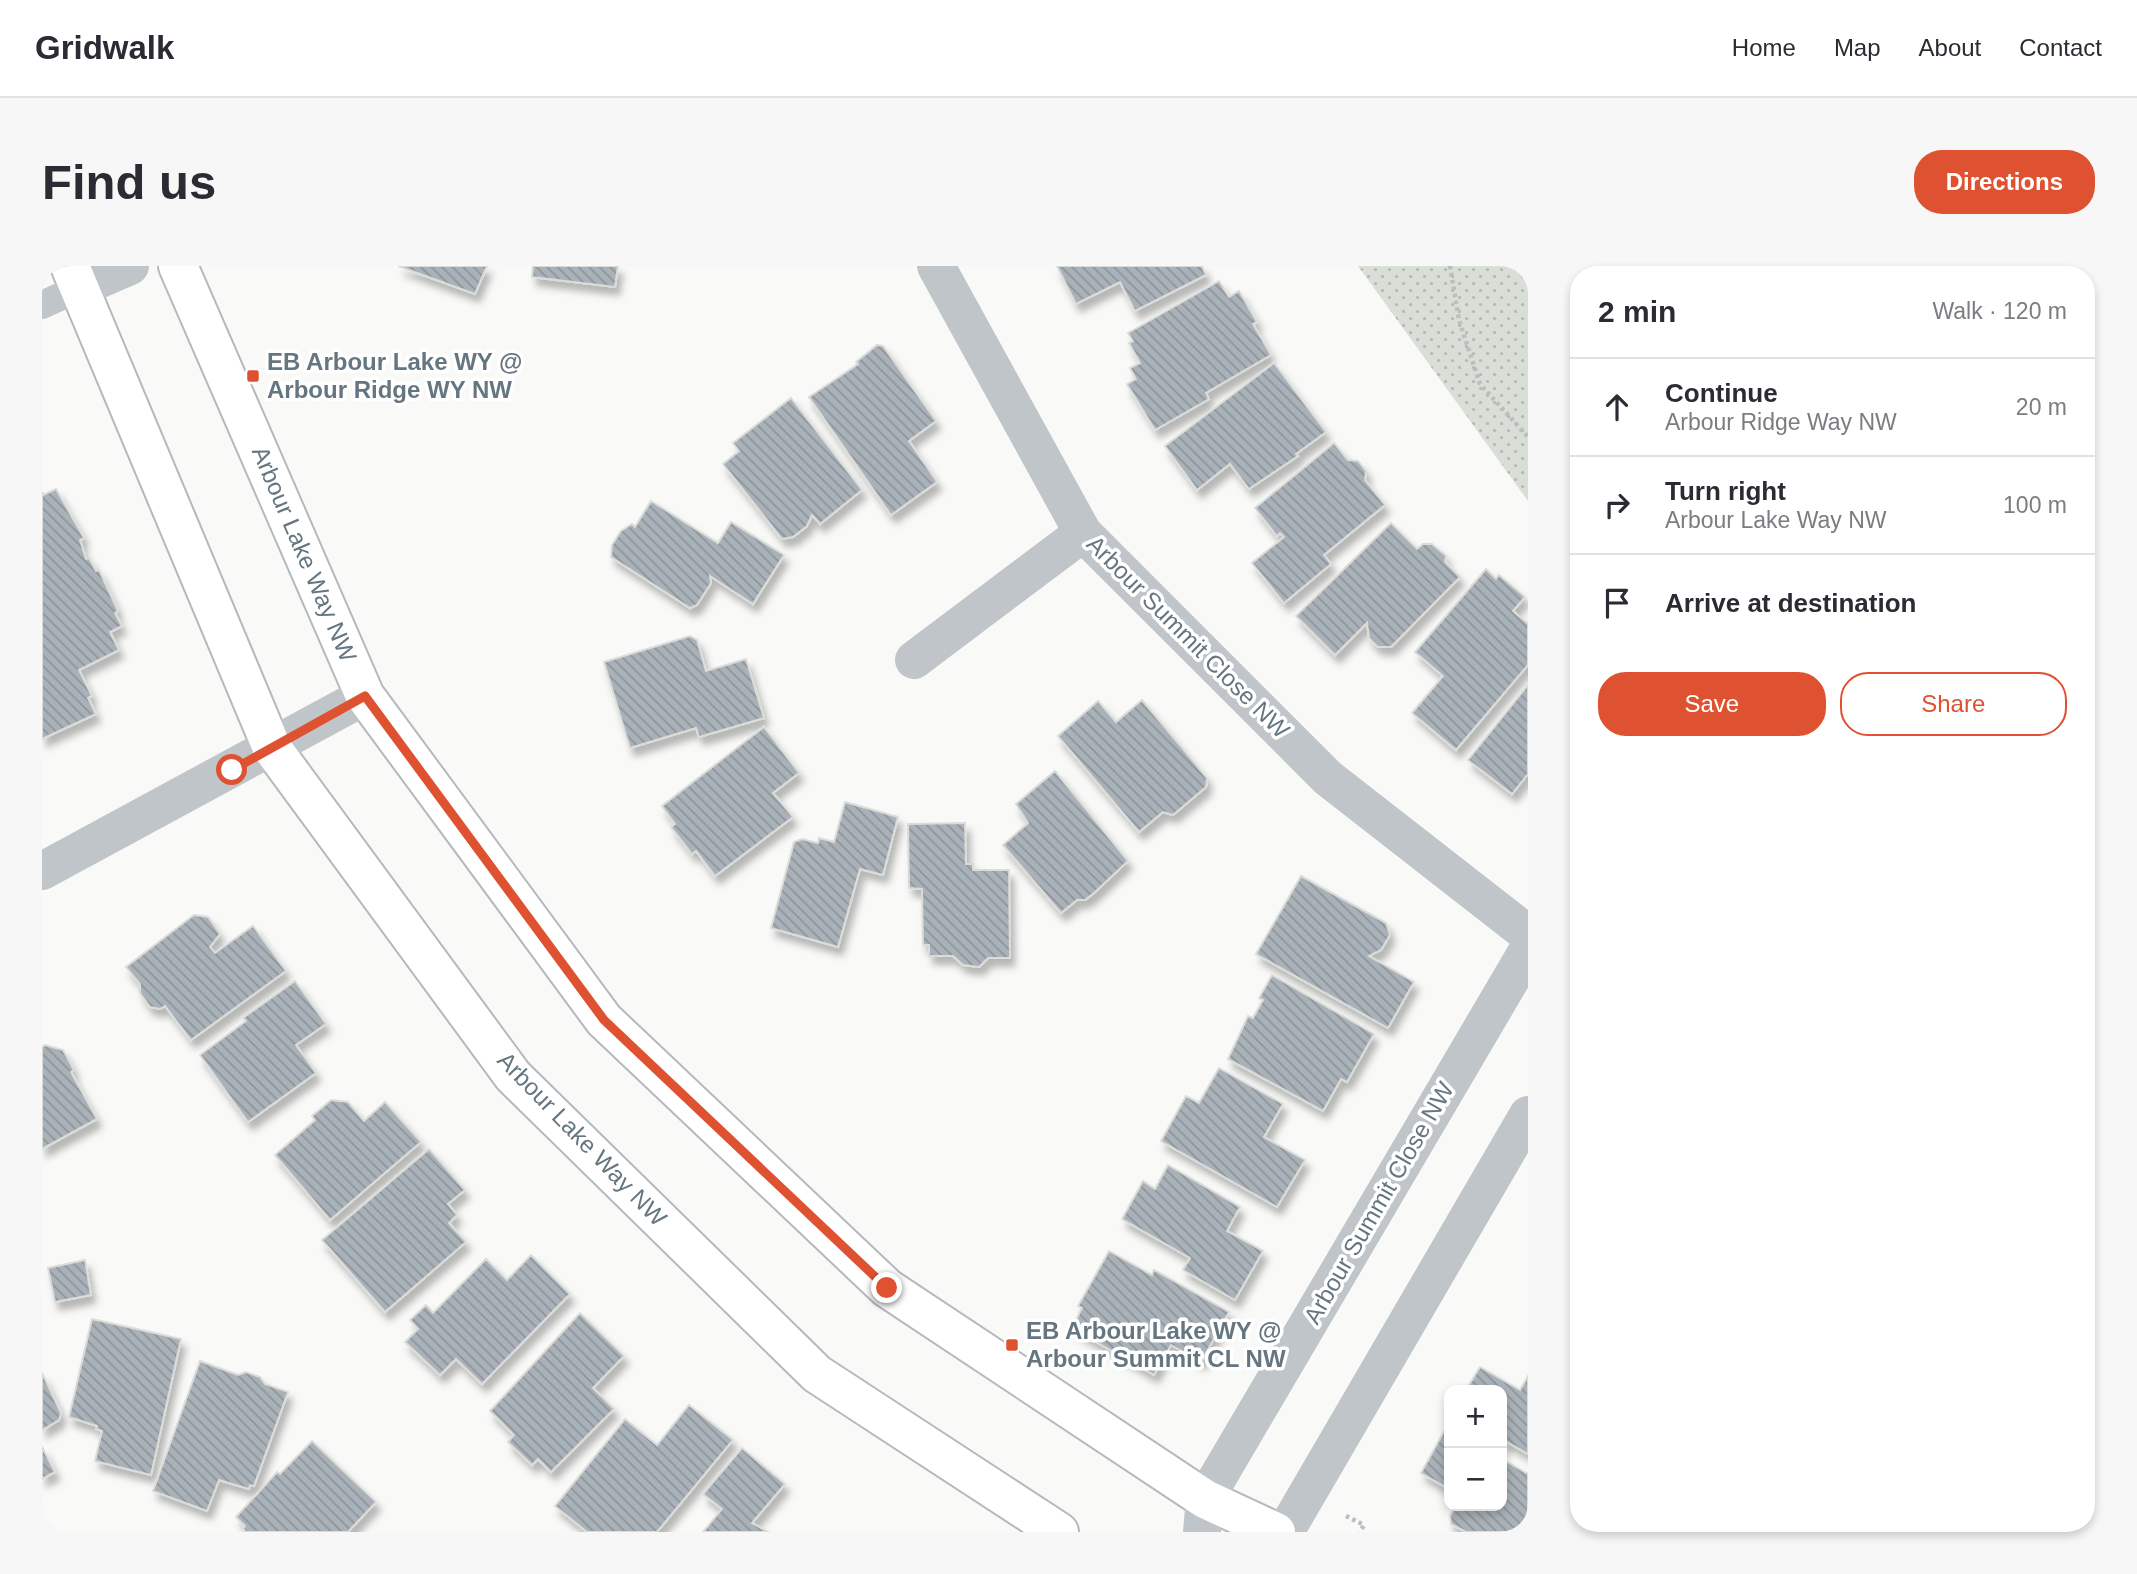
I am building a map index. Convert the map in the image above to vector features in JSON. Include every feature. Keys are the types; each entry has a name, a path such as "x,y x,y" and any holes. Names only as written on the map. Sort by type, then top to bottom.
{"street":[{"path":"73,277 130,266"},
{"name":"Arbour Lake Way NW","path":"178,266 365,696 614,1030 887,1288 1204,1516 1276,1532"},
{"name":"Arbour Summit Close NW","path":"936,266 1083,533 1328,778 1528,934"},
{"name":"Arbour Lake Way NW","path":"73,277 272,748 513,1076 817,1374 1059,1532"},
{"path":"914,660 1083,533"},
{"path":"42,871 365,696"},
{"name":"Arbour Summit Close NW","path":"1204,1516 1528,950"},
{"path":"1285,1532 1528,1115"}],"lane":[{"path":"42,304 73,277"}],"path":[{"path":"1451,266 1459,320 1480,384 1528,438"}],"shaded area":[{"path":"1358,266 1528,266 1528,501"}],"building":[{"path":"398,266 487,266 475,294"},
{"path":"533,266 618,266 615,287 532,277"},
{"path":"1057,266 1202,266 1206,275 1135,311 1120,282 1076,304"},
{"path":"1219,281 1229,297 1239,291 1257,322 1253,324 1271,355 1206,393 1209,399 1155,430 1127,384 1136,379 1130,368 1140,363 1129,343 1133,341 1128,333"},
{"path":"877,345 883,346 936,421 909,441 937,482 891,515 809,397 858,364 856,362"},
{"path":"1274,363 1326,432 1296,454 1298,456 1249,489 1230,464 1197,490 1165,446"},
{"path":"791,398 862,490 820,524 812,515 807,526 793,537 782,539 723,464 739,451 733,443"},
{"path":"1334,443 1348,460 1358,461 1366,471 1365,480 1385,505 1324,555 1331,564 1284,603 1252,563 1284,537 1280,533 1277,536 1255,508"},
{"path":"56,489 84,538 80,540 86,559 89,558 96,571 99,570 122,626 110,632 119,650 79,670 92,696 88,698 96,714 42,739 42,492 43,495"},
{"path":"651,501 718,543 731,522 784,555 753,604 710,576 711,583 697,605 690,608 611,557 612,545 621,531 632,524 635,527"},
{"path":"1391,523 1417,549 1423,544 1432,544 1446,556 1445,562 1460,577 1391,647 1378,647 1369,638 1367,623 1335,655 1296,616"},
{"path":"1486,569 1496,579 1499,575 1525,597 1513,611 1528,624 1528,665 1456,750 1412,713 1443,676 1415,652"},
{"path":"690,636 697,640 706,671 746,659 764,718 699,737 696,728 630,748 604,662"},
{"path":"1528,685 1528,774 1512,794 1468,760"},
{"path":"1142,700 1207,778 1206,787 1173,815 1163,812 1139,832 1058,736 1098,701 1116,722"},
{"path":"764,727 799,773 773,793 793,817 715,876 696,851 692,854 671,827 675,824 662,806"},
{"path":"1055,771 1128,861 1085,900 1077,900 1061,913 1003,845 1028,823 1016,804"},
{"path":"845,802 898,817 883,875 860,869 838,947 771,928 794,842 802,839 818,843 819,838 834,842"},
{"path":"965,823 966,864 973,864 973,870 1009,870 1010,958 988,958 979,967 963,965 953,956 929,956 929,945 923,945 922,889 909,888 908,824"},
{"path":"1301,876 1386,923 1390,935 1381,950 1369,956 1414,982 1388,1028 1256,954"},
{"path":"194,915 208,917 220,934 210,947 215,953 253,926 286,971 191,1040 165,1006 160,1009 150,1007 140,993 140,984 126,967"},
{"path":"1272,975 1374,1034 1347,1082 1341,1079 1323,1111 1228,1059 1248,1016 1253,1018 1263,1000 1259,998"},
{"path":"295,981 326,1024 296,1045 316,1073 248,1122 200,1055 246,1021 243,1018"},
{"path":"45,1045 63,1050 74,1070 71,1072 97,1119 42,1149 42,1047"},
{"path":"1219,1068 1283,1104 1264,1137 1305,1160 1277,1207 1161,1141 1186,1096 1199,1103"},
{"path":"331,1100 348,1102 364,1121 385,1102 421,1142 330,1220 275,1155 315,1120 312,1116"},
{"path":"429,1149 465,1190 448,1204 457,1215 449,1223 466,1242 385,1312 322,1240"},
{"path":"1168,1165 1240,1207 1227,1231 1263,1251 1235,1300 1183,1270 1190,1258 1122,1219 1143,1181 1155,1189"},
{"path":"1109,1251 1152,1275 1154,1270 1229,1312 1201,1362 1171,1345 1154,1375 1072,1328 1082,1308 1078,1306"},
{"path":"531,1255 570,1294 482,1384 456,1359 440,1375 405,1342 418,1329 410,1320 426,1305 433,1313 486,1259 507,1280"},
{"path":"85,1260 91,1295 55,1302 48,1268"},
{"path":"580,1313 624,1356 593,1388 614,1409 551,1472 538,1459 532,1465 508,1442 514,1435 490,1411"},
{"path":"92,1319 181,1339 151,1475 95,1461 102,1431 96,1429 97,1426 69,1417"},
{"path":"200,1361 238,1375 246,1372 260,1377 265,1384 288,1392 254,1486 250,1485 249,1489 219,1480 207,1511 153,1491"},
{"path":"1480,1367 1520,1390 1528,1376 1528,1454 1507,1442 1507,1385 1469,1385"},
{"path":"42,1373 61,1413 59,1420 42,1430"},
{"path":"689,1405 733,1440 657,1532 587,1532 555,1506 625,1419 657,1445"},
{"path":"1444,1431 1444,1486 1421,1473"},
{"path":"312,1441 376,1502 348,1532 246,1532 243,1529 245,1526 236,1517 277,1472 280,1474"},
{"path":"42,1447 55,1472 42,1479"},
{"path":"742,1448 785,1484 752,1523 768,1532 703,1532 722,1509 703,1494"},
{"path":"1507,1462 1528,1474 1528,1532 1466,1532 1451,1524 1450,1516 1453,1511 1507,1511"}],"place":[{"name":"EB Arbour Lake WY @ Arbour Ridge WY NW","path":"253,376"},
{"name":"EB Arbour Lake WY @ Arbour Summit CL NW","path":"1012,1345"}],"route":[{"path":"232,770 365,696 604,1020 887,1288"}]}
